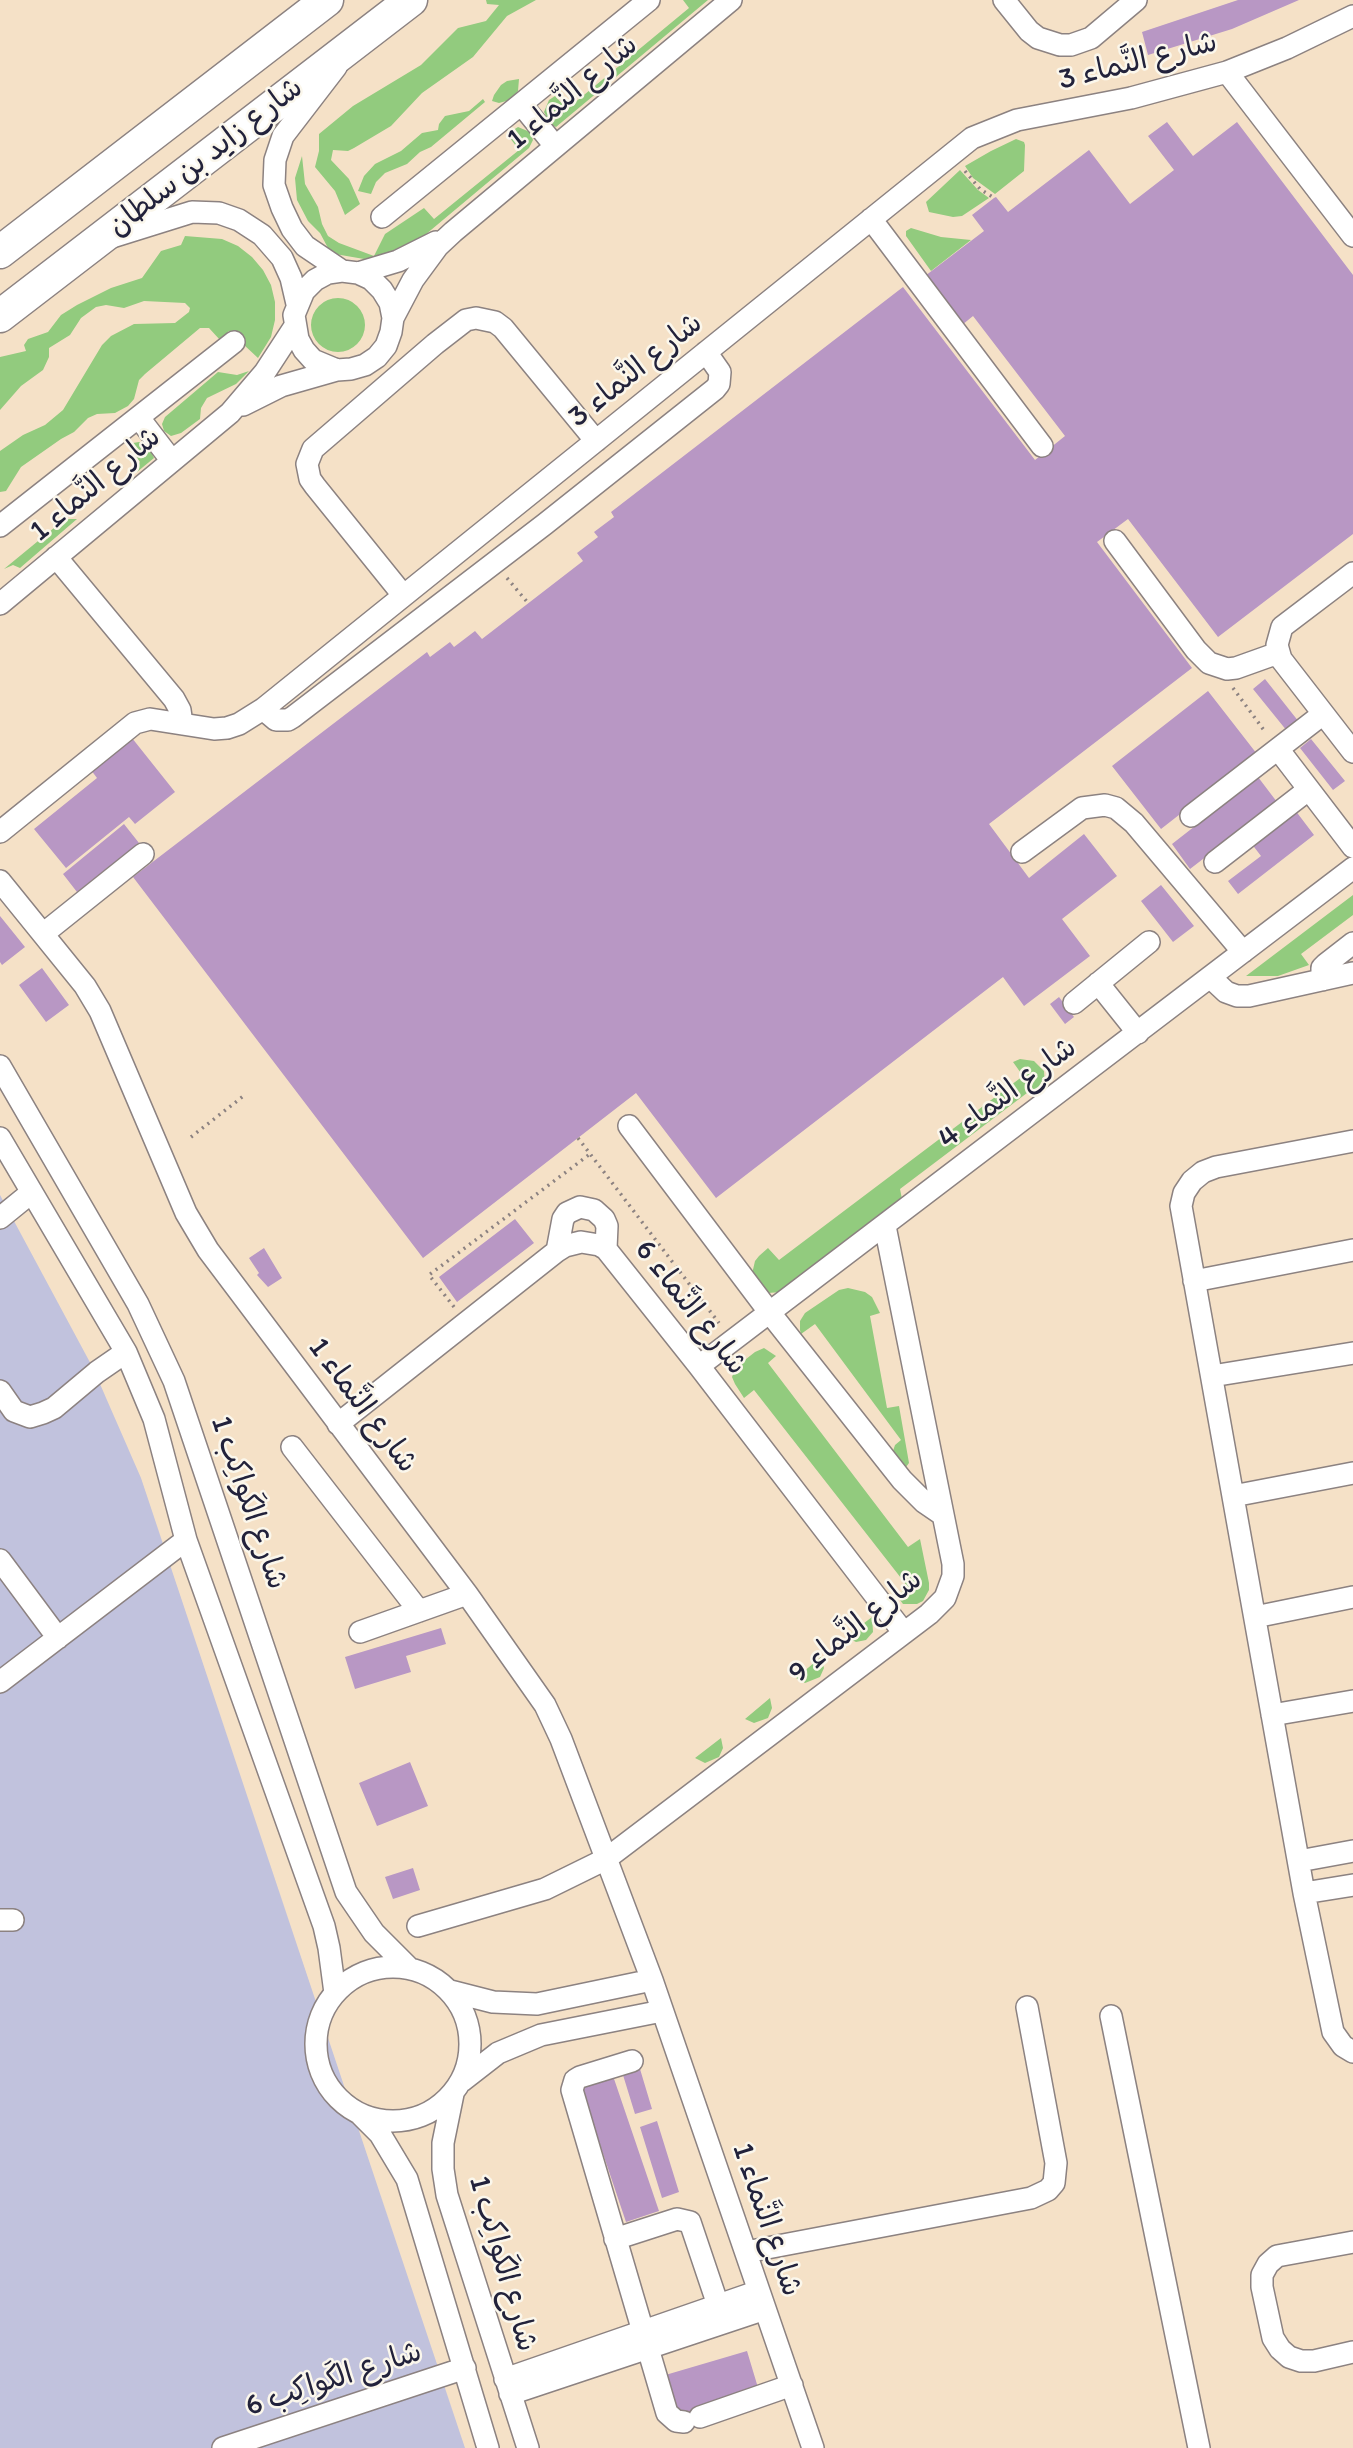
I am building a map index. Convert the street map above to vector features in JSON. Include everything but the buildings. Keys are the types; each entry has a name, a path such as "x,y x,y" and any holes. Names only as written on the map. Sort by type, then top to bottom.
{"highway":[{"name":"شارع زايد بن سلطان","path":"0,252 327,0"},
{"name":"شارع زايد بن سلطان","path":"0,316 411,0"}],"street":[{"path":"382,217 649,0"},
{"path":"1004,0 1029,31 1038,38 1060,45 1070,45 1091,38 1136,0"},
{"name":"شارع النَّماء 1","path":"393,318 413,280 431,255 453,232 728,1"},
{"name":"شارع النَّماء 3","path":"147,719 214,729 227,728 263,709 972,138 1009,122 1131,98 1227,72 1287,48 1353,16"},
{"path":"100,240 192,212 219,213 239,220 262,235 282,258 291,278 297,304 295,326 298,339 313,360 337,370 365,365 377,357 386,346 393,318 390,303 371,279 350,272 305,246 292,229 274,185 275,160 283,136 311,102 348,48"},
{"path":"1227,72 1353,236"},
{"path":"521,104 555,146"},
{"path":"871,219 1042,446"},
{"name":"شارع النَّماء 1","path":"350,272 398,261 453,232"},
{"path":"297,304 304,290 314,280 328,273 350,272"},
{"path":"403,595 315,486 307,464 313,449 435,344 466,320 476,318 495,322 503,328 596,441"},
{"name":"شارع النَّماء 1","path":"0,604 230,413 265,372 295,326"},
{"path":"0,526 234,342"},
{"path":"263,709 276,720 293,717 545,524 715,388 719,384 720,372 706,352"},
{"name":"شارع النَّماء 1","path":"230,413 281,386 337,370"},
{"path":"139,418 172,461"},
{"path":"1115,541 1196,650 1209,663 1217,667 1236,668 1278,653"},
{"path":"55,557 177,704 182,724"},
{"path":"1353,573 1282,627 1277,639 1278,653 1353,752"},
{"path":"0,832 135,723 147,719 161,684"},
{"path":"1191,816 1323,714"},
{"path":"1278,749 1353,847"},
{"path":"1214,862 1308,790"},
{"path":"1022,852 1082,808 1105,805 1116,808 1134,823 1243,952"},
{"path":"43,934 143,854"},
{"name":"شارع النَّماء 4","path":"699,1366 1353,868"},
{"name":"شارع النَّماء 1","path":"0,881 85,986 100,1011 196,1232 467,1594 545,1705 561,1739 652,1980 813,2448"},
{"path":"1074,1003 1149,942"},
{"path":"1322,980 1322,968 1353,943"},
{"path":"1210,977 1226,992 1249,996 1353,973"},
{"path":"1098,983 1138,1032"},
{"name":"شارع الكَواكِب 1","path":"0,1066 138,1304 174,1381 346,1892 374,1933 409,1968"},
{"path":"629,1126 902,1480 924,1502 943,1515"},
{"path":"0,1138 126,1352 154,1419 186,1540 324,1926 335,1993"},
{"path":"1353,1141 1216,1167 1203,1172 1192,1181 1184,1193 1181,1206 1304,1893 1333,2032 1343,2046 1353,2052"},
{"path":"0,1218 32,1192"},
{"path":"557,1251 563,1219 567,1213 580,1207 594,1210 604,1219 607,1226 606,1249"},
{"name":"شارع النَّماء 9","path":"418,1926 545,1889 606,1859 938,1607 950,1587 953,1564 885,1226"},
{"name":"شارع النَّماء 6","path":"338,1424 557,1251 565,1246 590,1242 606,1249 904,1633"},
{"path":"1194,1281 1353,1250"},
{"path":"0,1391 14,1411 30,1417 43,1413 54,1408 126,1352"},
{"path":"1212,1376 1353,1353"},
{"path":"292,1447 419,1611"},
{"path":"1233,1496 1353,1473"},
{"path":"0,1682 186,1540"},
{"path":"0,1560 58,1638"},
{"path":"360,1632 467,1594"},
{"path":"1255,1617 1353,1597"},
{"path":"1272,1715 1353,1700"},
{"path":"1298,1861 1353,1851"},
{"path":"1304,1893 1353,1885"},
{"path":"457,2088 469,2059 470,2035 464,2011 450,1991 431,1976 396,1966 369,1970 345,1983 335,1993 320,2018 316,2046 322,2074 338,2098 380,2134 407,2179 488,2448"},
{"path":"450,1991 493,2002 537,2004 652,1980"},
{"path":"746,2252 1031,2198 1048,2190 1057,2173 1056,2163 1027,2007"},
{"path":"361,2115 389,2122 417,2118 431,2112 498,2053 530,2039 662,2011"},
{"path":"1111,2016 1199,2448"},
{"path":"632,2061 580,2077 575,2080 572,2090 667,2413 676,2421 692,2419 792,2385"},
{"name":"شارع الكَواكِب 1","path":"457,2088 443,2143 447,2194 528,2448"},
{"path":"615,2239 677,2219 690,2222 721,2314"},
{"path":"1353,2242 1277,2256 1268,2264 1262,2275 1262,2287 1273,2338 1289,2357 1314,2361 1353,2352"},
{"path":"508,2387 762,2300"},
{"name":"شارع الكَواكِب 6","path":"223,2448 465,2368"}],"path":[{"path":"954,153 971,179 994,198"},
{"path":"1217,667 1278,749"},
{"path":"191,1137 246,1094"},
{"path":"578,1138 721,1326 732,1318 744,1332"},
{"path":"466,1323 429,1275 590,1154"}],"shaded area":[{"path":"0,1195 93,1368 141,1478 465,2448 0,2448"}],"green space":[{"path":"486,0 536,0 507,16 473,57 422,93 391,126 348,151 333,150 331,160 349,179 360,204 345,215 335,191 315,167 319,134 353,106 421,65 458,28 486,21 499,5 487,4"},
{"path":"683,0 708,0 556,127 550,124 544,112 549,100 555,96 567,109 689,8"},
{"path":"519,79 518,91 510,100 499,103 492,101 501,85"},
{"path":"483,99 485,102 431,147 420,152 407,164 385,173 376,182 371,194 358,191 364,176 375,164 401,151 422,133 438,130 445,116 469,111"},
{"path":"518,127 530,132 533,140 529,148 425,235 374,257 364,259 335,254 308,221 297,200 295,178 302,156 305,184 318,207 328,236 374,256 385,234 424,208 434,219 519,150 507,134"},
{"path":"1016,139 1025,145 1024,171 995,194 973,178 965,166"},
{"path":"960,170 989,198 962,216 929,212 926,202"},
{"path":"911,228 941,237 971,240 931,271 906,236 906,231"},
{"path":"185,236 222,239 238,246 263,270 271,285 275,320 271,337 258,358 229,331 220,340 209,328 200,328 139,380 134,399 128,406 115,413 97,414 88,418 74,432 21,467 6,491 0,492 0,451 23,435 45,425 63,410 102,345 111,336 134,324 175,323 189,312 190,308 185,303 144,301 124,308 106,305 96,307 81,318 70,335 49,348 49,357 43,370 21,386 0,410 0,357 26,351 24,345 28,339 48,332 61,315 77,305 111,288 142,278 161,251 181,245"},
{"path":"338,298 357,306 365,325 357,344 338,352 319,344 311,325 319,306"},
{"path":"249,371 236,384 207,398 201,408 200,419 181,433 171,436 164,431 162,424 165,417 218,372 237,375"},
{"path":"139,442 148,445 154,458 137,472 134,468 140,462 127,444"},
{"path":"77,519 20,568 13,565 4,569 60,523"},
{"path":"1353,895 1353,915 1301,954 1309,965 1278,976 1246,976"},
{"path":"1020,1059 1034,1061 1044,1071 1045,1085 1038,1097 1031,1090 900,1189 902,1199 781,1292 768,1293 762,1290 752,1274 759,1256 768,1248 779,1260 1023,1076 1013,1062"},
{"path":"848,1288 865,1292 872,1297 880,1313 870,1316 887,1408 899,1406 909,1463 906,1467 893,1451 901,1440 815,1324 801,1334 800,1321 805,1313 839,1290"},
{"path":"764,1348 776,1356 768,1363 908,1547 920,1539 929,1583 929,1590 923,1601 903,1604 897,1596 908,1587 754,1390 744,1398 735,1384 732,1377 736,1367"},
{"path":"872,1617 873,1632 866,1640 856,1642 846,1637"},
{"path":"821,1657 824,1668 820,1677 805,1683 796,1678"},
{"path":"770,1698 772,1708 768,1718 754,1723 745,1719"},
{"path":"721,1738 723,1748 719,1757 705,1763 695,1758"}]}
